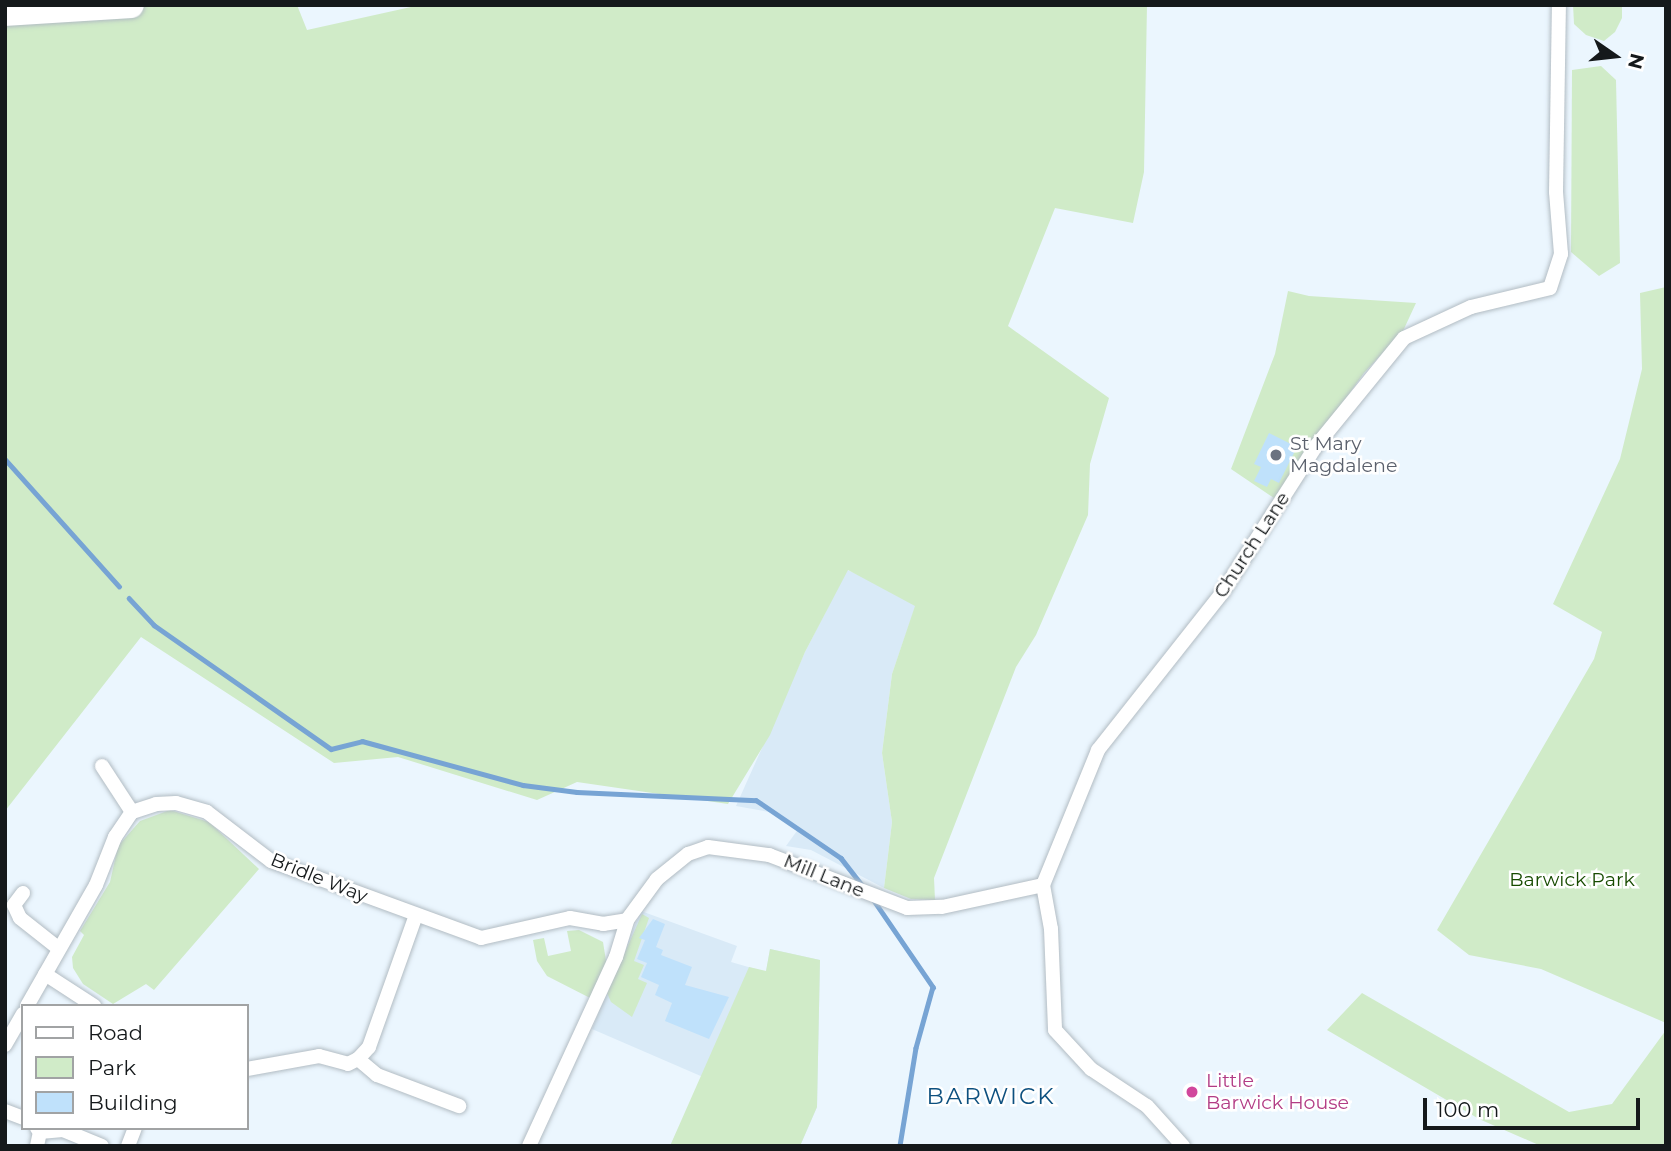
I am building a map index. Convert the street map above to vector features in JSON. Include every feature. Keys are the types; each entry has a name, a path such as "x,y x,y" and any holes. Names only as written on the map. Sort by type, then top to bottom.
{"highway":[{"path":"5,13 131,5"}],"street":[{"name":"Church Lane","path":"1043,885 1098,750 1222,593 1316,446 1404,338 1471,307 1550,288 1561,254 1556,192 1559,5"},
{"path":"28,1004 132,812 102,766"},
{"name":"Bridle Way","path":"132,812 156,804 193,806 215,817 271,861 481,938 570,918 603,924 627,920"},
{"name":"Mill Lane","path":"529,1146 616,957 627,920 671,865 708,847 804,865 882,901 907,908 942,907 1043,885"},
{"path":"1043,885 1051,929 1055,1030 1091,1069 1147,1106 1183,1146"},
{"path":"23,893 14,905 20,918 58,948"},
{"path":"248,1069 319,1056 348,1064 358,1059 369,1047 416,915"},
{"path":"45,974 91,1004"},
{"path":"5,1045 21,1017"},
{"path":"358,1059 377,1075 459,1106"},
{"path":"38,1135 64,1130 103,1146"}],"shaded area":[{"path":"847,570 918,599 892,674 882,753 892,822 884,888 811,850 786,846 799,828 780,814 736,806 805,652"},
{"path":"641,911 737,946 731,962 766,972 770,949 820,960 817,1107 800,1146 670,1146 703,1077 592,1029"}],"green space":[{"path":"5,5 297,5 307,30 420,5 1147,5 1144,172 1133,223 1055,208 1008,326 1109,398 1090,464 1088,515 1036,635 1016,667 934,878 935,900 911,899 884,888 892,822 882,753 892,674 915,606 848,570 805,652 770,735 728,804 577,782 537,800 398,757 334,763 141,637 5,811"},
{"path":"1573,5 1622,5 1622,18 1615,32 1604,41 1586,35 1574,24"},
{"path":"1601,66 1616,80 1620,263 1599,276 1571,252 1572,70"},
{"name":"Barwick Park","path":"1666,287 1666,1023 1541,969 1469,955 1437,930 1594,659 1602,632 1553,604 1620,459 1642,369 1640,293"},
{"path":"1288,291 1309,296 1416,303 1403,331 1364,373 1274,498 1231,469 1275,354"},
{"path":"170,810 209,822 259,869 154,990 146,984 113,1004 83,984 73,968 72,957 84,935 80,931 110,882 118,846 140,821"},
{"path":"642,914 649,918 634,961 644,965 638,979 647,983 632,1017 611,1002 607,993"},
{"path":"579,930 603,942 607,967 592,999 547,976 537,961 533,940 544,938 548,956 571,951 567,931"},
{"path":"770,949 820,960 817,1107 800,1146 670,1146 749,967 766,971"},
{"path":"1362,993 1569,1112 1612,1104 1666,1030 1666,1146 1541,1146 1479,1119 1327,1030"}],"building":[{"name":"St Mary Magdalene","path":"1269,433 1297,447 1279,483 1271,479 1267,487 1254,481 1261,467 1254,464"},
{"path":"653,919 665,924 656,947 663,950 661,955 692,967 685,985 729,997 709,1039 665,1021 672,1003 655,995 659,985 641,977 647,963 637,959 645,940 639,938"}],"waterway":[{"path":"5,459 119,586"},
{"path":"129,598 154,625 331,749 362,741 523,785 577,792 756,800 841,858 864,887"},
{"path":"873,899 933,987 916,1048 900,1146"}],"place":[{"name":"St Mary Magdalene","path":"1276,455"},
{"name":"Little Barwick House","path":"1192,1092"}],"district":[{"name":"BARWICK","path":"991,1096"}]}
